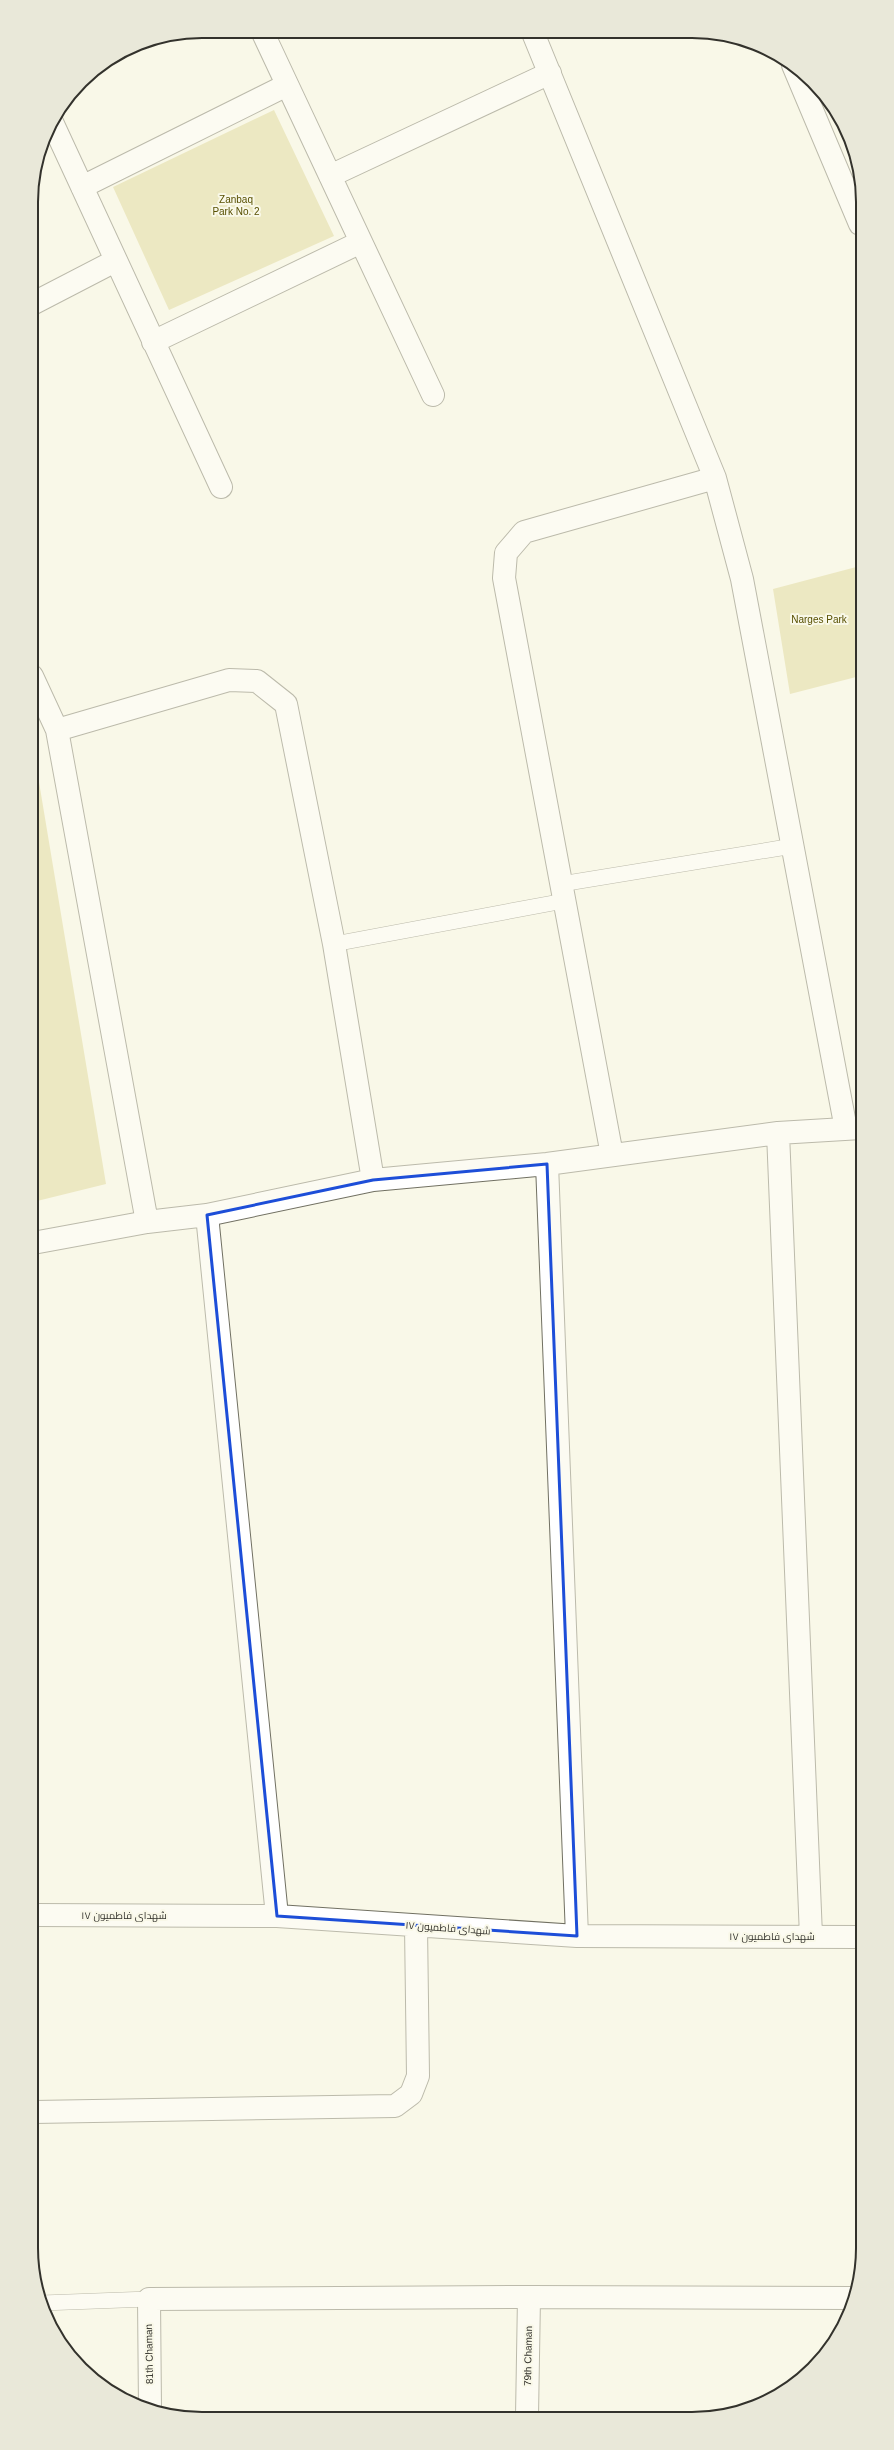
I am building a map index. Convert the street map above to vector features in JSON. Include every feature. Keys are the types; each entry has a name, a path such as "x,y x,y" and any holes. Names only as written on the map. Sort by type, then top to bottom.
{"street":[{"path":"265,38 433,394"},
{"path":"38,1242 147,1222 206,1215 373,1180 547,1164 778,1134 853,1129 793,846 742,579 715,478 535,38"},
{"path":"330,176 550,73"},
{"path":"798,77 856,215"},
{"path":"82,187 287,85"},
{"path":"55,129 221,487"},
{"path":"153,342 361,242"},
{"path":"38,301 116,261"},
{"path":"612,1155 504,578 506,553 524,532 715,478"},
{"path":"57,730 230,680 257,681 286,704 334,944 373,1180"},
{"path":"38,689 57,730 147,1222"},
{"path":"778,1134 811,1936"},
{"path":"547,1164 577,1936"},
{"path":"206,1215 277,1916"},
{"name":"شهدای فاطمیون ۱۷","path":"38,1915 277,1916 577,1936 856,1937"},
{"path":"38,2112 395,2106 411,2094 418,2076 416,1926"},
{"path":"149,2299 529,2297 848,2298"},
{"name":"79th Chaman","path":"527,2412 529,2297"},
{"name":"81th Chaman","path":"149,2299 150,2403"}],"lane":[{"path":"334,944 563,892 793,846"},
{"path":"48,2303 149,2299"}],"highlighted area":[{"path":"547,1164 577,1936 277,1916 207,1215 373,1180"}],"green space":[{"name":"Zanbaq Park No. 2","path":"274,110 334,236 169,310 113,187"},
{"name":"Narges Park","path":"856,567 856,677 790,694 773,589"},
{"path":"38,776 106,1184 38,1201"}]}
